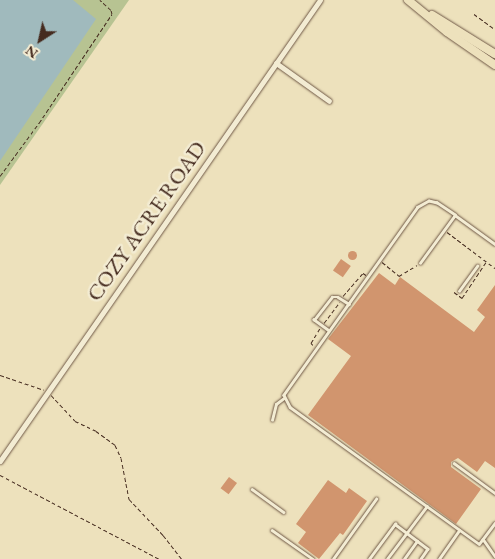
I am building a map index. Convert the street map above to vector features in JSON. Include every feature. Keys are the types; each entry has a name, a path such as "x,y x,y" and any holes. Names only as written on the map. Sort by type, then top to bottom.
{"main road":[{"path":"411,2 495,65"},
{"path":"439,22 495,54"}],"street":[{"name":"COZY ACRE ROAD","path":"0,461 320,0"},
{"path":"276,63 329,101"}],"lane":[{"path":"272,420 276,404 284,398 287,389 408,219 424,203 430,201 437,203 495,244"},
{"path":"420,263 454,215"},
{"path":"459,291 477,266"},
{"path":"329,331 314,320 332,297 342,299 349,304"},
{"path":"284,398 290,407 479,544 495,523"},
{"path":"454,463 495,493"},
{"path":"252,489 284,512"},
{"path":"333,559 376,499"},
{"path":"387,559 426,506"},
{"path":"369,559 395,524 428,549 421,559"},
{"path":"272,530 313,559"},
{"path":"439,559 460,530"},
{"path":"483,539 495,556"},
{"path":"404,559 417,541"}],"path":[{"path":"0,176 39,123 110,18 111,10 100,0"},
{"path":"474,14 495,29"},
{"path":"444,230 495,268"},
{"path":"380,260 399,276 416,264 422,268"},
{"path":"454,292 462,298 486,261"},
{"path":"317,348 311,343 322,326 363,273 368,277"},
{"path":"0,375 48,392 75,422 96,431 115,445 121,458 129,499 163,535 182,559"},
{"path":"0,475 159,559"}],"green space":[{"path":"0,0 129,0 0,185"}],"water":[{"path":"0,0 73,0 96,19 0,161"}],"building":[{"path":"352,250 357,255 352,260 347,255"},
{"path":"341,259 351,266 343,277 333,270"},
{"path":"379,273 395,285 400,277 474,332 485,317 477,310 495,285 495,468 485,461 477,472 458,458 451,462 451,467 481,489 456,524 308,415 351,356 328,339"},
{"path":"229,477 237,483 229,494 221,488"},
{"path":"328,480 346,493 349,488 367,501 343,535 340,533 319,559 298,543 306,532 296,524"}]}
